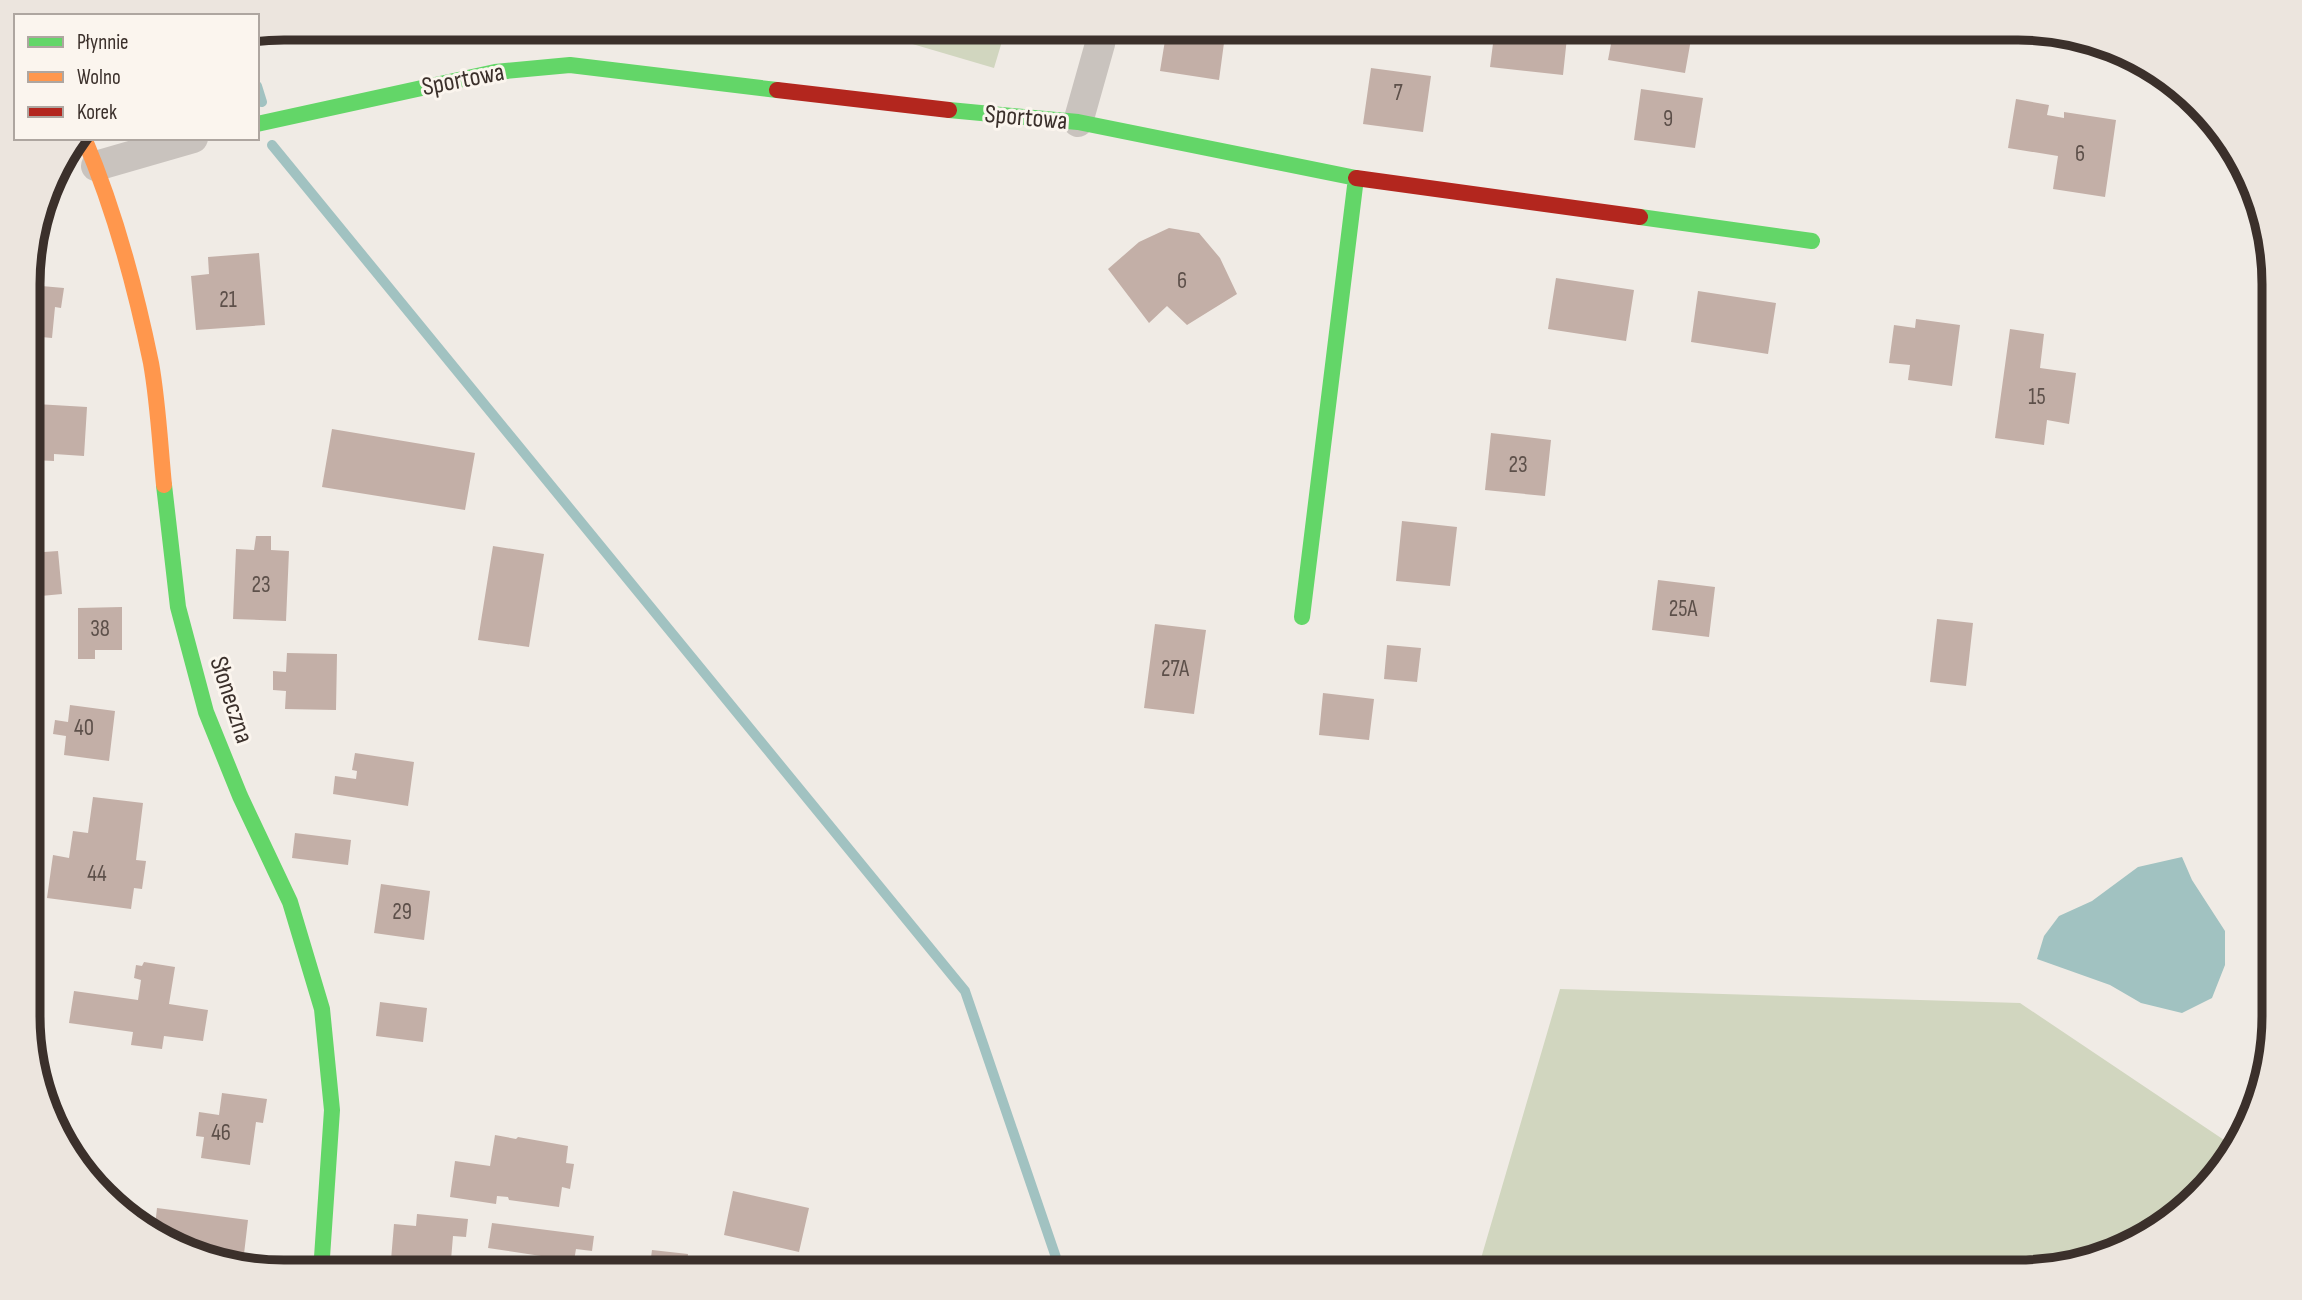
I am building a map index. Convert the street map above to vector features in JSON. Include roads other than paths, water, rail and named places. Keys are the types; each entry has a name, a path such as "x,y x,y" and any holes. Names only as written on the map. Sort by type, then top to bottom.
{"street":[{"path":"1078,122 1101,40"},
{"name":"Sportowa","path":"259,124 495,72 570,65 995,116 1078,122 1356,178 1812,241"},
{"path":"96,166 186,140"},
{"name":"Słoneczna","path":"86,143 123,251 150,364 178,607 195,673 206,712 240,796 290,902 322,1009 332,1110 322,1260"},
{"path":"1302,617 1356,178"}],"water":[{"path":"2182,857 2192,880 2225,931 2225,965 2212,998 2182,1013 2141,1003 2110,985 2037,959 2044,936 2059,916 2092,901 2138,867"}],"waterway":[{"path":"259,92 262,102"},
{"path":"272,145 965,991 1057,1260"}]}
